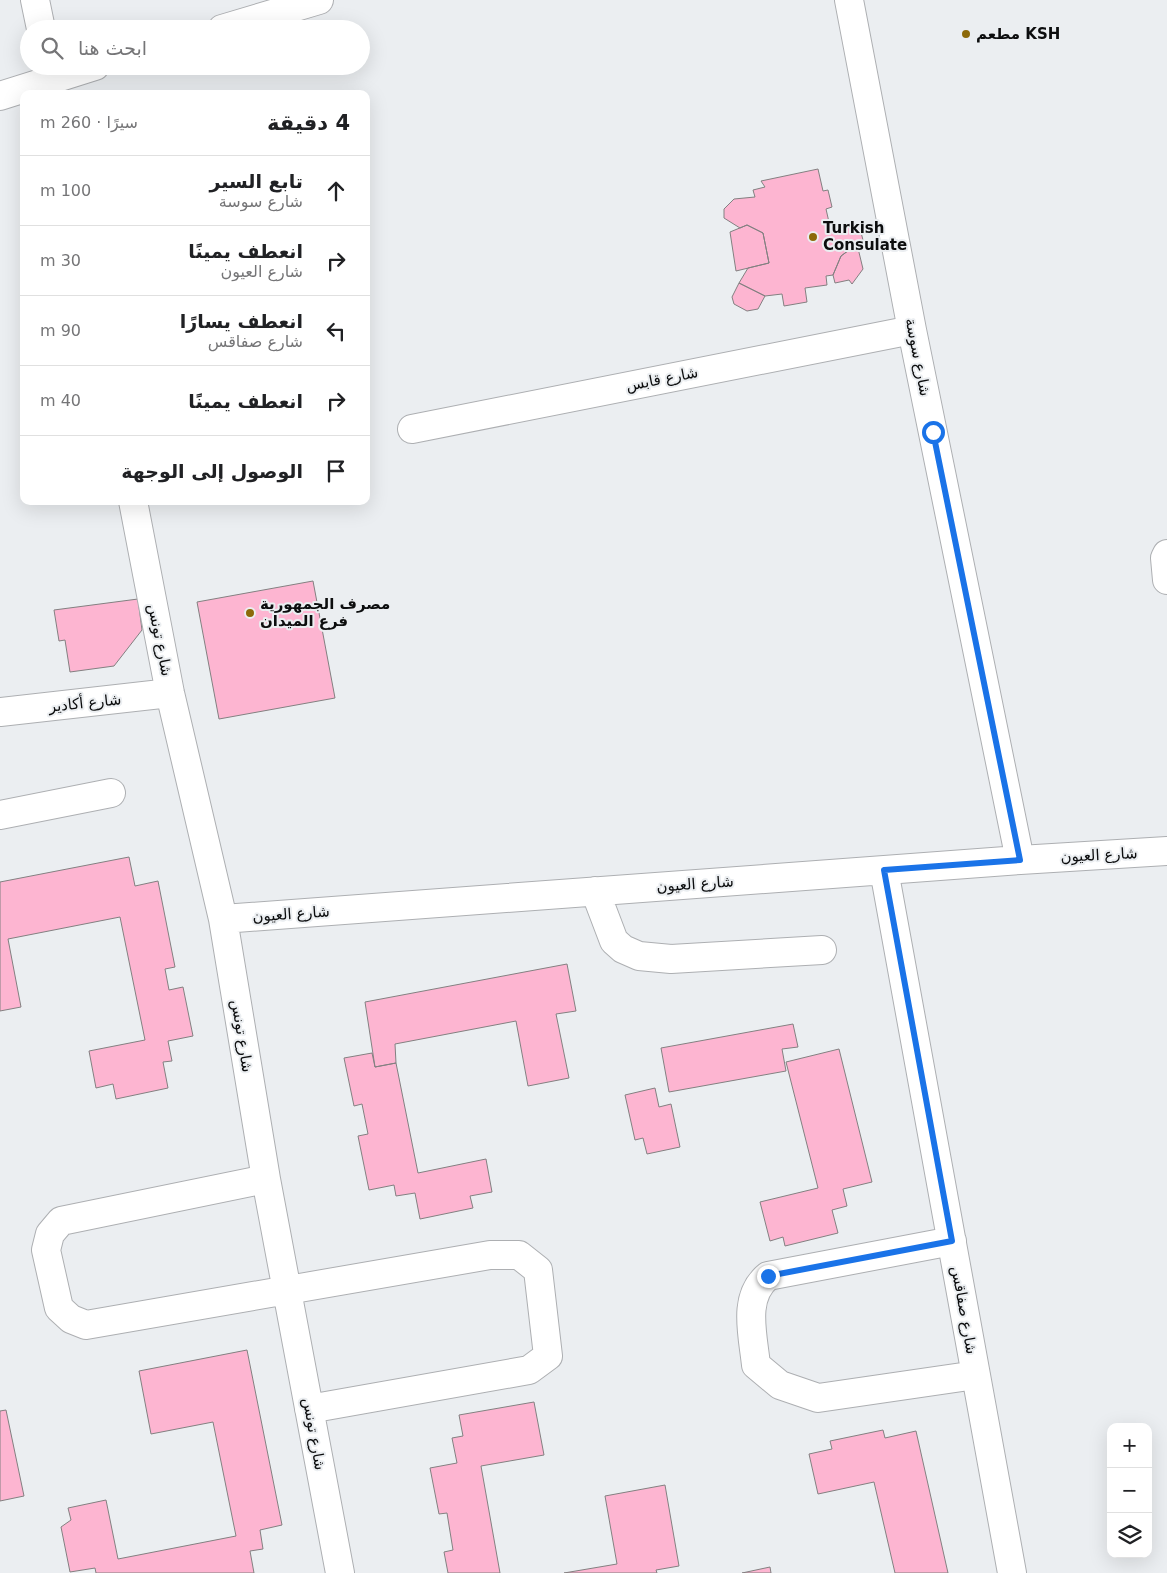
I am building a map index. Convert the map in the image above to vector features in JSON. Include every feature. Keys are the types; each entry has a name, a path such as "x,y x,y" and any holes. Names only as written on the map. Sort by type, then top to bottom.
{"street":[{"path":"35,0 39,20"},
{"path":"252,20 319,0"},
{"name":"شارع سوسة","path":"849,0 912,330 1020,860"},
{"path":"0,96 67,75"},
{"name":"شارع قابس","path":"412,429 912,330"},
{"name":"شارع تونس","path":"134,505 170,693 223,919 266,1179 340,1573"},
{"path":"1167,554 1165,558 1167,580"},
{"name":"شارع أكادير","path":"0,712 170,693"},
{"path":"0,815 111,793"},
{"name":"شارع العيون","path":"223,919 1020,860 1167,851"},
{"name":"شارع صفاقس","path":"884,870 1012,1573"},
{"path":"595,891 614,941 639,956 671,958 822,950"},
{"path":"266,1179 61,1221 50,1234 46,1250 59,1308 71,1320 86,1325 490,1255 519,1255 538,1270 548,1356 529,1370 309,1409"},
{"path":"952,1241 768,1276 757,1285 751,1307 756,1365 780,1385 818,1398 976,1375"}],"building":[{"name":"Turkish Consulate","path":"818,169 823,191 828,190 832,207 826,209 831,231 859,225 863,240 841,256 833,275 826,276 827,285 805,288 807,302 784,306 782,294 765,296 739,283 748,268 769,263 763,233 747,225 740,228 724,218 724,209 734,199 755,197 753,190 765,187 761,181"},
{"path":"747,225 763,233 769,263 736,271 730,232"},
{"path":"857,244 863,269 852,284 849,280 835,283 833,275 841,256"},
{"path":"739,283 765,296 758,309 747,311 734,304 732,297"},
{"path":"313,581 335,698 219,719 197,602"},
{"path":"138,599 142,630 114,666 70,672 65,640 59,641 54,610"},
{"path":"129,857 135,886 158,881 175,967 165,969 169,990 183,987 193,1036 168,1041 172,1061 163,1062 168,1088 116,1099 113,1084 96,1088 89,1051 145,1040 120,917 8,939 21,1007 0,1011 0,882"},
{"path":"567,964 576,1011 556,1014 569,1078 528,1086 516,1021 395,1044 396,1063 375,1067 365,1002"},
{"path":"793,1024 798,1047 782,1049 786,1071 669,1092 661,1048"},
{"path":"839,1049 872,1182 843,1189 847,1206 832,1210 838,1233 785,1246 783,1237 770,1241 760,1202 818,1188 786,1062"},
{"path":"372,1053 375,1067 396,1063 418,1173 486,1159 492,1192 470,1196 473,1208 420,1219 415,1193 396,1196 394,1185 369,1190 358,1136 368,1134 362,1104 354,1106 344,1058"},
{"path":"655,1088 659,1107 671,1104 680,1147 647,1154 643,1138 635,1140 625,1095"},
{"path":"247,1350 282,1525 260,1530 263,1549 250,1551 254,1573 96,1573 95,1568 70,1572 61,1527 71,1520 68,1508 106,1500 118,1559 236,1536 213,1422 151,1434 139,1371"},
{"path":"534,1402 544,1455 481,1466 500,1573 448,1573 444,1552 453,1550 447,1513 439,1514 430,1468 457,1463 452,1438 463,1436 459,1415"},
{"path":"6,1410 24,1496 0,1501 0,1411"},
{"path":"883,1430 885,1438 916,1431 948,1573 895,1573 874,1482 818,1494 809,1454 832,1449 830,1441"},
{"path":"665,1485 679,1566 656,1570 657,1573 564,1573 617,1564 605,1496"},
{"path":"770,1567 771,1573 742,1573"}],"place":[{"name":"مطعم KSH","path":"966,34"},
{"name":"Turkish Consulate","path":"813,237"},
{"name":"مصرف الجمهورية فرع الميدان","path":"250,613"}],"route":[{"path":"768,1276 952,1241 884,870 1020,860 933,432"}]}
